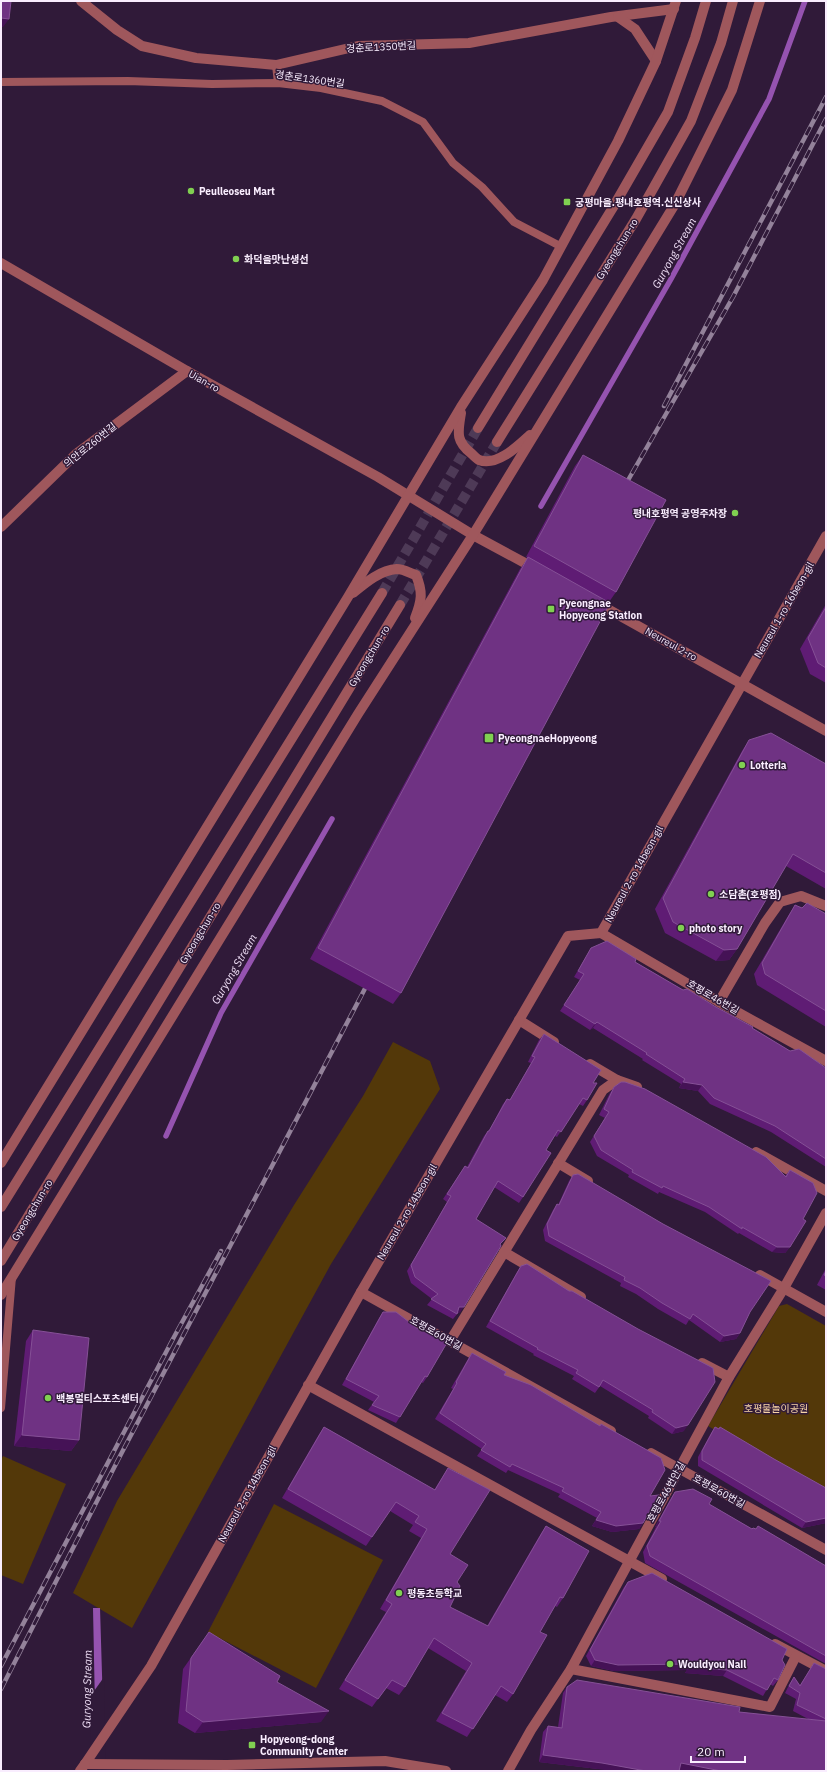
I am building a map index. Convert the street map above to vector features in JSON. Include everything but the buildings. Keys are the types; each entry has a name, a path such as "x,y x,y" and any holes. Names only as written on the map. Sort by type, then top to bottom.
{"street":[{"name":"경춘로1350번길","path":"81,1 117,30 142,46 196,58 276,65 358,46 469,43 618,17 675,5"},
{"path":"478,428 612,209 668,112 695,38 706,1"},
{"name":"Gyeongchun-ro","path":"497,442 636,219 691,121 721,43 733,1"},
{"path":"1,1295 358,714 473,535 675,204 732,90 760,1"},
{"path":"1,1163 348,597 461,407 543,280 618,141 656,61 675,5"},
{"path":"618,17 635,29 656,61"},
{"name":"Uian-ro","path":"1,263 187,371 409,496 473,535"},
{"name":"의안로260번길","path":"1,527 76,454 187,371"},
{"path":"461,407 458,434 464,448 480,460 494,460 512,452 540,425"},
{"path":"473,535 544,573"},
{"name":"Neureul 1-ro 16beon-gil","path":"741,683 826,536"},
{"path":"348,597 384,572 398,569 416,575 422,589 419,608 410,633"},
{"path":"1,1207 382,593"},
{"name":"Neureul 2-ro","path":"585,596 826,730"},
{"name":"Gyeongchun-ro","path":"1,1261 400,605"},
{"name":"Neureul 2-ro 14beon-gil","path":"82,1768 151,1666 361,1292 568,936 601,932 741,683"},
{"path":"719,1002 765,922 780,902 801,896 826,906"},
{"name":"호평로46번길","path":"601,932 719,1002 826,1061"},
{"path":"519,1020 565,1048"},
{"path":"584,1060 617,1080 644,1089"},
{"path":"450,1341 603,1090 617,1080"},
{"path":"745,1146 826,1191"},
{"path":"558,1163 597,1186"},
{"name":"호평로46번안길","path":"508,1771 531,1730 571,1669 729,1377 784,1288 826,1213"},
{"path":"504,1252 591,1302"},
{"path":"750,1270 826,1312"},
{"name":"호평로60번길","path":"361,1292 617,1434"},
{"path":"694,1358 729,1377"},
{"path":"308,1385 669,1583"},
{"name":"호평로60번길","path":"644,1449 825,1548"},
{"path":"769,1640 826,1671"},
{"path":"571,1669 770,1707 796,1656"},
{"path":"82,1768 118,1764 227,1768 385,1761 446,1771"}],"lane":[{"path":"276,65 278,83"},
{"name":"경춘로1360번길","path":"1,82 128,81 212,84 278,83 321,88 382,101 423,122 452,163 482,187 514,222 560,246"},
{"path":"1,1408 12,1275"}],"green space":[{"path":"393,1042 430,1061 440,1089 331,1264 132,1628 73,1593 117,1501 294,1205 363,1096"},
{"name":"호평물놀이공원","path":"787,1304 826,1326 826,1494 708,1426 779,1306"},
{"path":"3,1456 66,1484 23,1584 1,1575 1,1460"},
{"path":"274,1504 383,1560 316,1688 208,1632"}],"shaded area":[{"path":"93,1608 100,1608 103,1707 91,1771 95,1708"}],"pier":[{"path":"104,1677 106,1771 89,1771 92,1694"}],"waterway":[{"name":"Guryong Stream","path":"541,506 671,279 769,99 805,1"},
{"name":"Guryong Stream","path":"166,1136 221,1013 332,819"}],"tunnel":[{"path":"382,593 478,428"},
{"path":"400,605 497,442"}],"railway":[{"path":"664,406 826,97"},
{"path":"623,489 733,297 826,119"},
{"path":"1,1689 119,1458 370,979"},
{"path":"1,1666 174,1337 221,1251"}],"place":[{"name":"Peulleoseu Mart","path":"191,191"},
{"name":"궁평마을.평내호평역.신신상사","path":"567,202"},
{"name":"화덕을맛난생선","path":"236,259"},
{"name":"평내호평역 공영주차장","path":"735,513"},
{"name":"Pyeongnae Hopyeong Station","path":"551,609"},
{"name":"PyeongnaeHopyeong","path":"489,738"},
{"name":"Lotteria","path":"742,765"},
{"name":"소담촌(호평점)","path":"711,894"},
{"name":"photo story","path":"681,928"},
{"name":"백봉멀티스포츠센터","path":"48,1398"},
{"name":"평동초등학교","path":"399,1593"},
{"name":"Wouldyou Nail","path":"670,1664"},
{"name":"Hopyeong-dong Community Center","path":"252,1745"}]}
